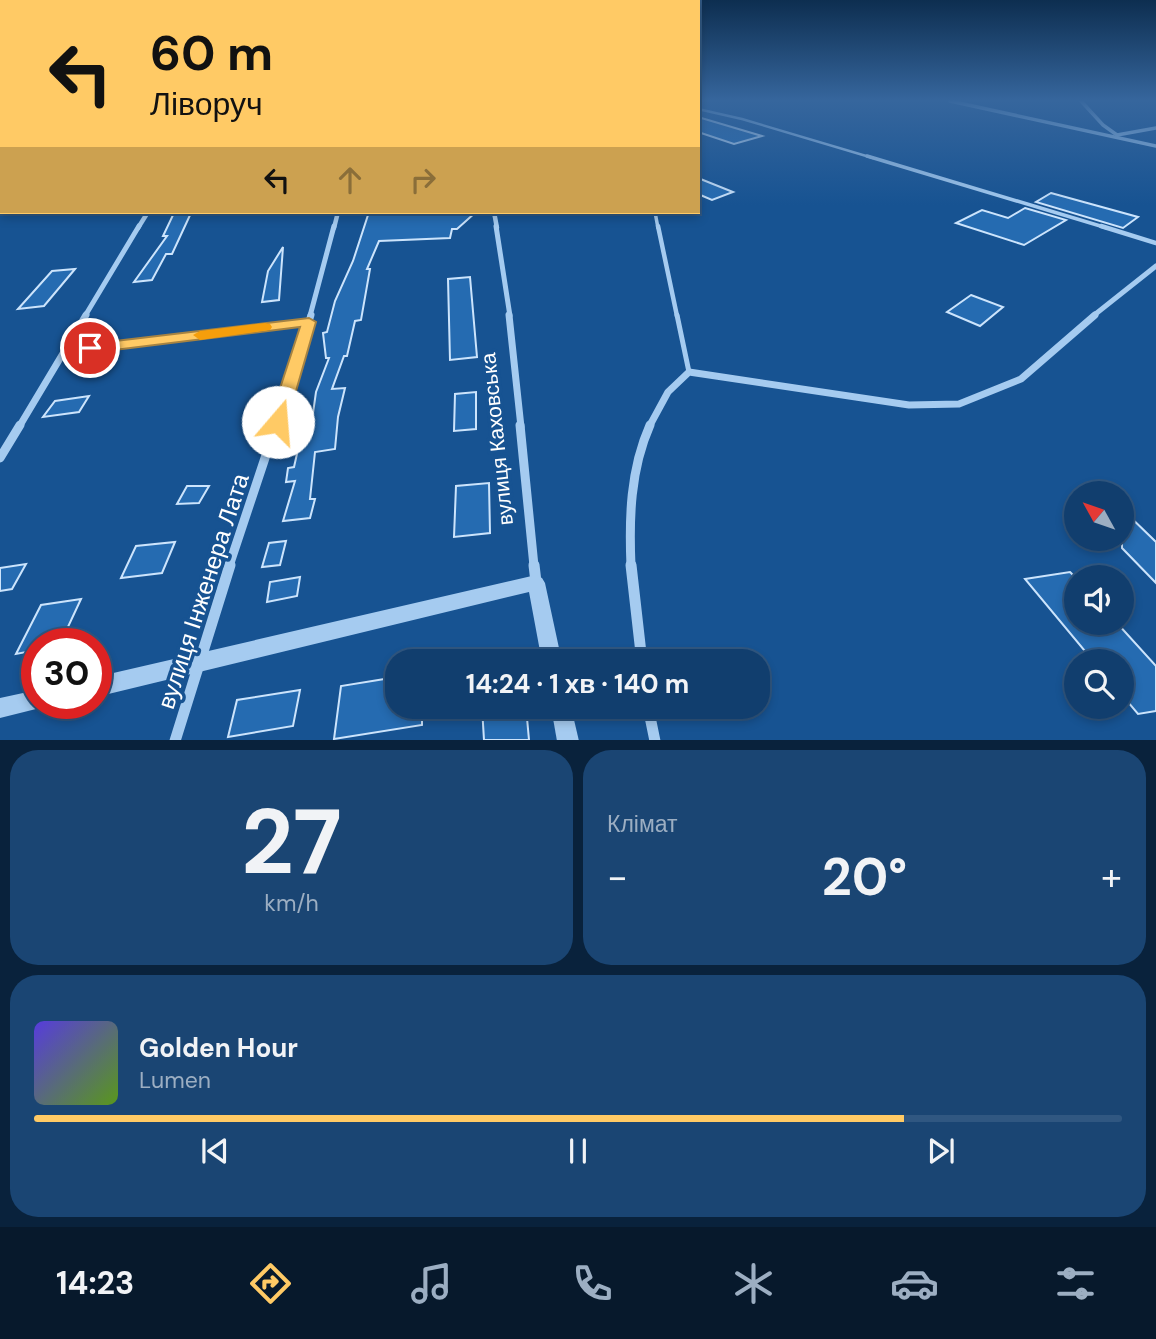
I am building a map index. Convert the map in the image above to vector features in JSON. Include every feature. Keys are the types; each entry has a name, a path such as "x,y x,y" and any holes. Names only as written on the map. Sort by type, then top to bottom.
{"street":[{"path":"1117,136 1156,146"},
{"path":"0,458 147,214"},
{"name":"вулиця Інженера Лата","path":"176,740 197,664 309,322 337,214"},
{"name":"вулиця Каховська","path":"494,214 508,300 536,583 549,649"},
{"path":"640,649 631,584 629,512 645,432 677,379 689,372 909,405 960,404 1021,379 1088,320 1156,266"},
{"path":"66,351 309,322"},
{"path":"112,683 536,583"},
{"path":"0,708 21,703"},
{"path":"564,719 568,740"},
{"path":"651,719 655,740"}],"lane":[{"path":"797,136 1156,243"},
{"path":"655,214 689,372"}],"building":[{"path":"709,136 762,136 734,144"},
{"path":"700,179 733,192 712,200 700,195"},
{"path":"1051,193 1138,217 1123,228 1036,202"},
{"path":"1025,208 1066,220 1024,245 956,223 982,210 1008,218"},
{"path":"191,214 172,254 166,254 152,280 134,282 167,236 163,236 173,215"},
{"path":"368,214 474,214 457,229 452,229 450,238 379,241 367,269 370,269 361,320 355,321 347,356 344,356 332,389 345,388 338,417 335,449 315,452 310,499 315,499 310,518 283,521 295,481 286,482 288,468 294,467 306,414 313,413 316,392 329,358 326,358 323,333 327,332 335,301 353,261"},
{"path":"283,247 279,300 262,302 268,271"},
{"path":"75,269 44,306 18,309 52,271"},
{"path":"470,277 477,357 450,360 448,279"},
{"path":"971,295 1003,307 980,326 947,312"},
{"path":"476,392 476,429 454,431 455,394"},
{"path":"89,396 79,412 43,417 55,401"},
{"path":"489,483 490,533 454,537 456,486"},
{"path":"187,486 209,486 199,503 177,504"},
{"path":"1134,521 1156,542 1156,583 1125,551 1134,551"},
{"path":"286,541 280,565 262,567 269,543"},
{"path":"175,542 162,573 121,578 136,546"},
{"path":"26,564 12,589 0,591 0,568"},
{"path":"1064,573 1064,626 1025,579"},
{"path":"300,577 297,596 267,602 270,582"},
{"path":"81,599 67,628 29,628 41,605"},
{"path":"1072,635 1128,635 1156,666 1156,711 1138,714 1134,709 1134,649 1083,649"},
{"path":"385,679 385,719 422,719 422,725 334,739 341,686"},
{"path":"300,690 293,726 228,737 237,700"},
{"path":"483,719 527,719 529,740 484,740"}],"slow traffic":[{"path":"200,335 265,327"}],"route":[{"path":"90,348 309,322 278,422"}]}
